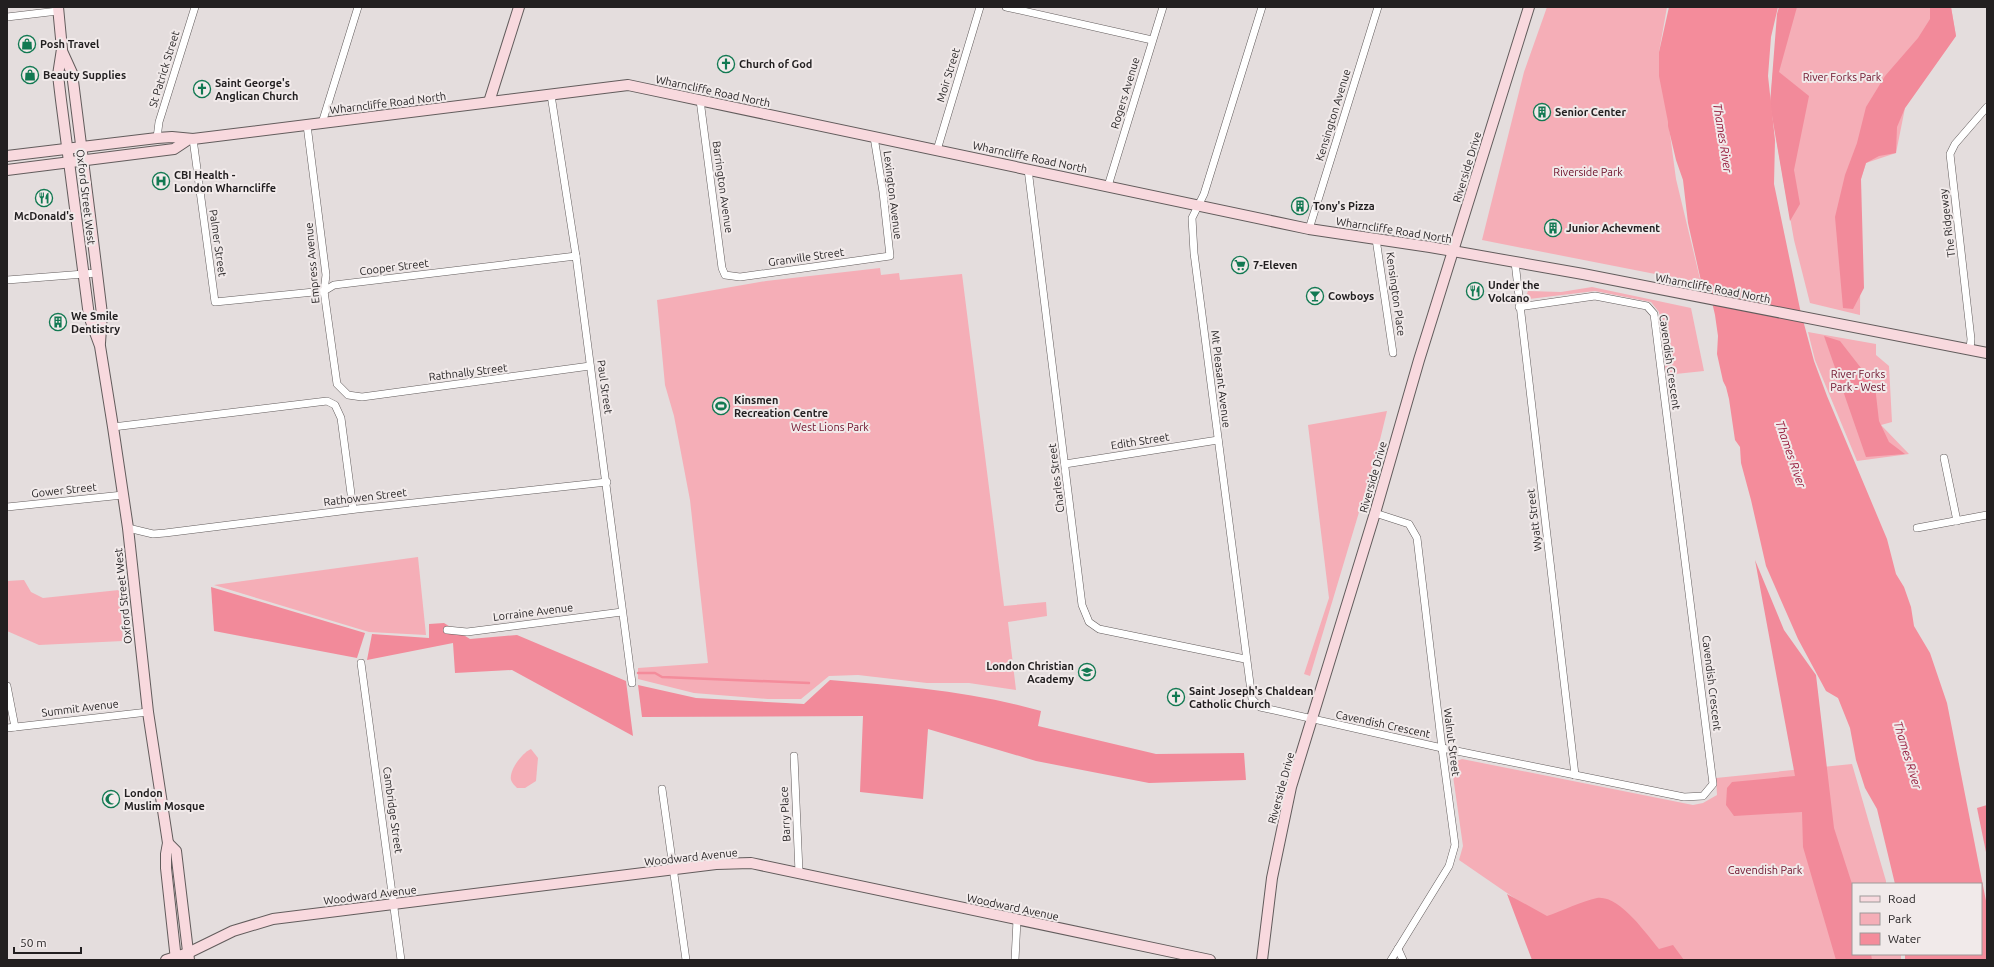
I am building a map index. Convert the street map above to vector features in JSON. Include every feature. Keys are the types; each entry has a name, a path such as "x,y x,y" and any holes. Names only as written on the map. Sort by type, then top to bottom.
{"main road":[{"path":"489,102 519,7"},
{"name":"Riverside Drive","path":"1262,960 1272,878 1291,787 1375,513 1419,360 1529,7"},
{"name":"Oxford Street West","path":"58,9 62,49 58,75 83,274 89,316 100,346 113,427 128,528 148,712 168,843 166,868 173,959"},
{"name":"Oxford Street West","path":"62,49 72,73 102,314 100,346"},
{"name":"Wharncliffe Road North","path":"7,156 157,138 172,137 191,139 628,85 1309,229 1376,238 1515,262 1987,353"},
{"name":"Wharncliffe Road North","path":"7,170 174,149 191,139"},
{"name":"Oxford Street West","path":"168,843 176,851 187,929 189,956"},
{"name":"Woodward Avenue","path":"173,959 189,956 233,931 273,919 716,864 751,863 1210,960"}],"street":[{"name":"St Patrick Street","path":"157,138 159,122 195,7"},
{"path":"322,123 358,7"},
{"name":"Moir Street","path":"937,150 980,7"},
{"path":"1006,7 1033,10 1152,40"},
{"name":"Rogers Avenue","path":"1108,186 1162,7"},
{"name":"Mt Pleasant Avenue","path":"1262,7 1204,194 1197,205 1192,218 1194,253 1245,659 1252,699 1260,707 1312,720"},
{"name":"Kensington Avenue","path":"1309,229 1378,7"},
{"path":"7,17 58,9"},
{"name":"Paul Street","path":"551,95 576,256 607,482 632,683"},
{"name":"Barrington Avenue","path":"700,100 722,268 725,275"},
{"name":"The Ridgeway","path":"1970,349 1971,339 1950,154 1955,144 1987,107"},
{"name":"Empress Avenue","path":"307,125 326,275 324,291 337,384 348,395"},
{"name":"Lexington Avenue","path":"874,137 883,192 890,256"},
{"name":"Palmer Street","path":"191,139 215,302"},
{"name":"Charles Street","path":"1028,169 1082,605 1089,622 1099,628 1245,659"},
{"name":"Kensington Place","path":"1376,238 1393,353"},
{"name":"Cooper Street","path":"215,302 324,291 334,285 576,256"},
{"name":"Granville Street","path":"725,275 740,278 890,256"},
{"name":"Wyatt Street","path":"1515,262 1519,307 1575,775"},
{"path":"7,280 97,273"},
{"name":"Cavendish Crescent","path":"1312,720 1684,797 1703,796 1713,784 1654,314 1647,306 1595,296 1519,307"},
{"name":"Rathnally Street","path":"348,395 362,397 590,366"},
{"path":"113,427 327,401 335,405 341,418 353,510"},
{"name":"Edith Street","path":"1065,464 1218,440"},
{"path":"1944,458 1957,521"},
{"name":"Rathowen Street","path":"128,528 159,533 607,482"},
{"name":"Gower Street","path":"7,507 123,495"},
{"name":"Walnut Street","path":"1375,513 1410,524 1418,538 1442,748 1455,845 1449,866 1391,960"},
{"path":"1916,528 1987,515"},
{"name":"Lorraine Avenue","path":"447,630 467,632 622,612"},
{"name":"Cambridge Street","path":"361,663 401,960"},
{"path":"7,686 16,727"},
{"name":"Summit Avenue","path":"7,728 148,712"},
{"name":"Barry Place","path":"794,756 799,872"},
{"path":"662,789 675,870 686,960"},
{"path":"1015,960 1017,920"},
{"path":"1398,949 1403,960"}],"green space":[{"name":"Riverside Park","path":"1547,7 1667,7 1659,52 1676,179 1701,283 1482,240 1524,72"},
{"name":"River Forks Park","path":"1779,7 1951,7 1956,36 1905,108 1896,153 1866,163 1861,179 1860,315 1810,303 1794,240 1770,104"},
{"path":"1779,7 1797,7 1779,72 1809,96 1794,170 1800,204 1790,221 1770,104 1777,14"},
{"path":"1930,7 1951,7 1956,36 1905,108 1897,127 1896,153 1879,156 1866,163 1861,179 1864,288 1853,309 1843,308 1835,217 1845,175 1857,143 1866,107 1885,76 1918,38 1930,19"},
{"name":"West Lions Park","path":"880,268 881,275 899,273 900,280 962,274 1004,606 1046,602 1047,616 1008,622 1016,690 969,683 927,683 858,675 829,676 801,699 768,699 694,693 638,679 638,668 708,663 690,500 674,416 665,385 657,300 766,281"},
{"path":"1592,287 1691,308 1704,371 1666,375 1659,312 1651,302 1595,291 1529,299 1526,296 1528,291 1561,292"},
{"name":"River Forks Park - West","path":"1808,332 1876,344 1876,355 1889,366 1892,422 1881,425 1909,454 1857,461 1815,360"},
{"path":"1824,336 1840,341 1875,386 1879,421 1889,442 1905,454 1866,457"},
{"path":"1387,411 1377,452 1310,676 1304,674 1329,598 1308,425"},
{"path":"418,557 426,635 369,632 214,585"},
{"path":"1755,560 1784,630 1816,675 1834,828 1852,884 1852,955 1871,955 1872,960 1836,960 1803,847 1802,812 1734,816 1726,805 1727,788 1732,782 1795,776"},
{"path":"24,580 31,592 43,598 119,590 123,641 39,645 7,631 7,581"},
{"path":"211,587 365,633 357,658 214,631"},
{"path":"444,623 470,639 517,635 626,681 633,736 512,670 455,673 453,643 367,660 372,634 429,638 429,624"},
{"path":"830,680 936,690 1015,704 1041,711 1038,726 1156,754 1244,753 1246,780 1149,783 1036,761 928,729 923,799 860,792 863,716 642,717 638,685 696,698 804,704"},
{"path":"531,749 538,758 536,781 525,788 517,788 511,780 512,772 520,758"},
{"name":"Cavendish Park","path":"1462,759 1693,805 1703,803 1717,795 1716,778 1852,764 1886,883 1852,883 1852,955 1901,955 1901,960 1541,960 1520,902 1459,860 1463,846 1452,769 1457,761"},
{"path":"1987,805 1987,857 1977,808"},
{"path":"1507,894 1547,916 1591,899 1606,899 1615,903 1632,917 1659,949 1673,945 1684,960 1532,960"}],"water":[{"name":"Thames River","path":"1669,7 1778,7 1771,37 1768,76 1775,140 1774,184 1800,309 1814,361 1827,396 1887,539 1896,574 1904,587 1911,607 1914,626 1930,653 1947,703 1987,906 1987,960 1905,960 1905,955 1982,955 1982,883 1895,883 1877,809 1865,788 1856,760 1850,728 1838,698 1826,691 1798,639 1766,566 1741,463 1740,447 1735,440 1729,399 1717,354 1718,336 1715,315 1712,302 1701,281 1688,223 1683,180 1676,160 1668,126 1659,76 1659,52"}],"waterway":[{"path":"638,673 655,673 662,677 809,683"}],"place":[{"name":"Posh Travel","path":"27,44"},
{"name":"Church of God","path":"726,64"},
{"name":"Beauty Supplies","path":"30,75"},
{"name":"Saint George's Anglican Church","path":"202,89"},
{"name":"Senior Center","path":"1542,112"},
{"name":"CBI Health - London Wharncliffe","path":"161,181"},
{"name":"McDonald's","path":"44,198"},
{"name":"Tony's Pizza","path":"1300,206"},
{"name":"Junior Achevment","path":"1553,228"},
{"name":"7-Eleven","path":"1240,265"},
{"name":"Under the Volcano","path":"1475,291"},
{"name":"Cowboys","path":"1315,296"},
{"name":"We Smile Dentistry","path":"58,322"},
{"name":"Kinsmen Recreation Centre","path":"721,406"},
{"name":"London Christian Academy","path":"1087,672"},
{"name":"Saint Joseph's Chaldean Catholic Church","path":"1176,697"},
{"name":"London Muslim Mosque","path":"111,799"}]}
